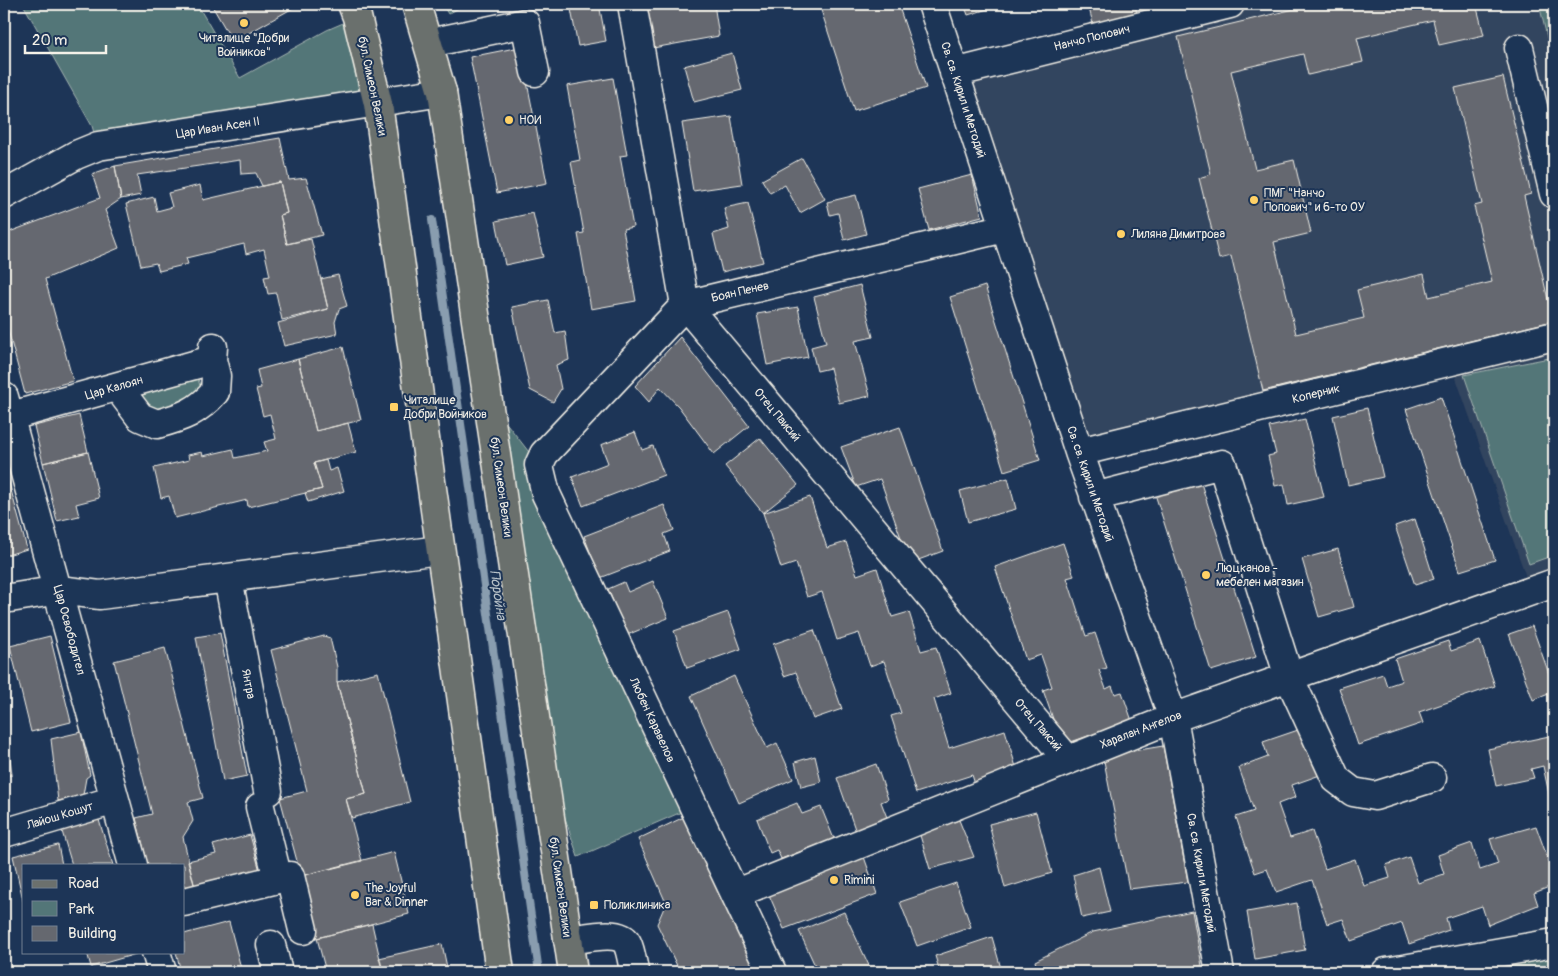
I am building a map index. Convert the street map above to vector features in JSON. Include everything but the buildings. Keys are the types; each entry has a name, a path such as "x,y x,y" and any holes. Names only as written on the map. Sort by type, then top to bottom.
{"main road":[{"name":"бул. Симеон Велики","path":"352,4 357,17 378,104 500,972"},
{"name":"бул. Симеон Велики","path":"416,4 442,92 573,972"}],"street":[{"path":"632,4 685,305"},
{"name":"Св. св. Кирил и Методий","path":"932,4 1078,452 1173,718 1220,972"},
{"name":"Нанчо Попович","path":"954,73 1230,4"},
{"path":"429,43 524,23 534,72"},
{"path":"1519,48 1554,194"},
{"name":"Цар Иван Асен II","path":"4,195 76,155 98,146 378,104 442,92"},
{"name":"Боян Пенев","path":"685,305 1005,228"},
{"name":"Любен Каравелов","path":"685,305 544,454 539,465 546,494 772,972"},
{"name":"Отец Паисий","path":"685,305 1067,760"},
{"name":"Коперник","path":"1078,452 1554,336"},
{"name":"Цар Калоян","path":"6,410 107,385 212,354 216,376 215,392 200,408 179,418 157,424 140,417 107,385"},
{"name":"Цар Освободител","path":"6,410 59,590 133,864"},
{"path":"1094,497 1222,464 1289,677 1336,779 1353,792 1375,796 1432,778"},
{"path":"4,599 59,590 100,596 440,550"},
{"name":"Янтра","path":"228,578 278,879"},
{"name":"Харалан Ангелов","path":"734,894 1173,718 1554,583"},
{"name":"Лайош Кошут","path":"4,833 115,800"},
{"path":"185,902 290,876 303,930"},
{"path":"568,940 614,935 622,938 628,944 634,970"},
{"path":"1386,972 1554,943"},
{"path":"271,945 278,972"},
{"path":"157,954 162,972"}],"shaded area":[{"path":"1230,4 1554,4 1554,583 1531,591 1450,361 1079,452 954,73"}],"green space":[{"path":"23,4 197,4 240,78 327,30 357,17 378,104 98,146 92,126"},
{"path":"442,4 466,4 448,14"},
{"path":"1539,4 1554,4 1554,66"},
{"path":"1554,357 1554,555 1529,564 1464,375"},
{"path":"197,376 202,392 158,414 139,393"},
{"path":"504,420 539,465 693,807 578,857 562,809"},
{"path":"1554,943 1554,972 1386,972"}],"waterway":[{"name":"Поройна","path":"432,220 539,972"}],"place":[{"name":"Читалище \"Добри Войников\"","path":"244,23"},
{"name":"НОИ","path":"509,120"},
{"name":"ПМГ \"Нанчо Попович\" и 6-то ОУ","path":"1254,200"},
{"name":"Лиляна Димитрова","path":"1121,234"},
{"name":"Читалище Добри Войников","path":"394,407"},
{"name":"Люцканов - мебелен магазин","path":"1206,575"},
{"name":"Rimini","path":"834,880"},
{"name":"The Joyful Bar & Dinner","path":"355,895"},
{"name":"Поликлиника","path":"594,905"}]}
